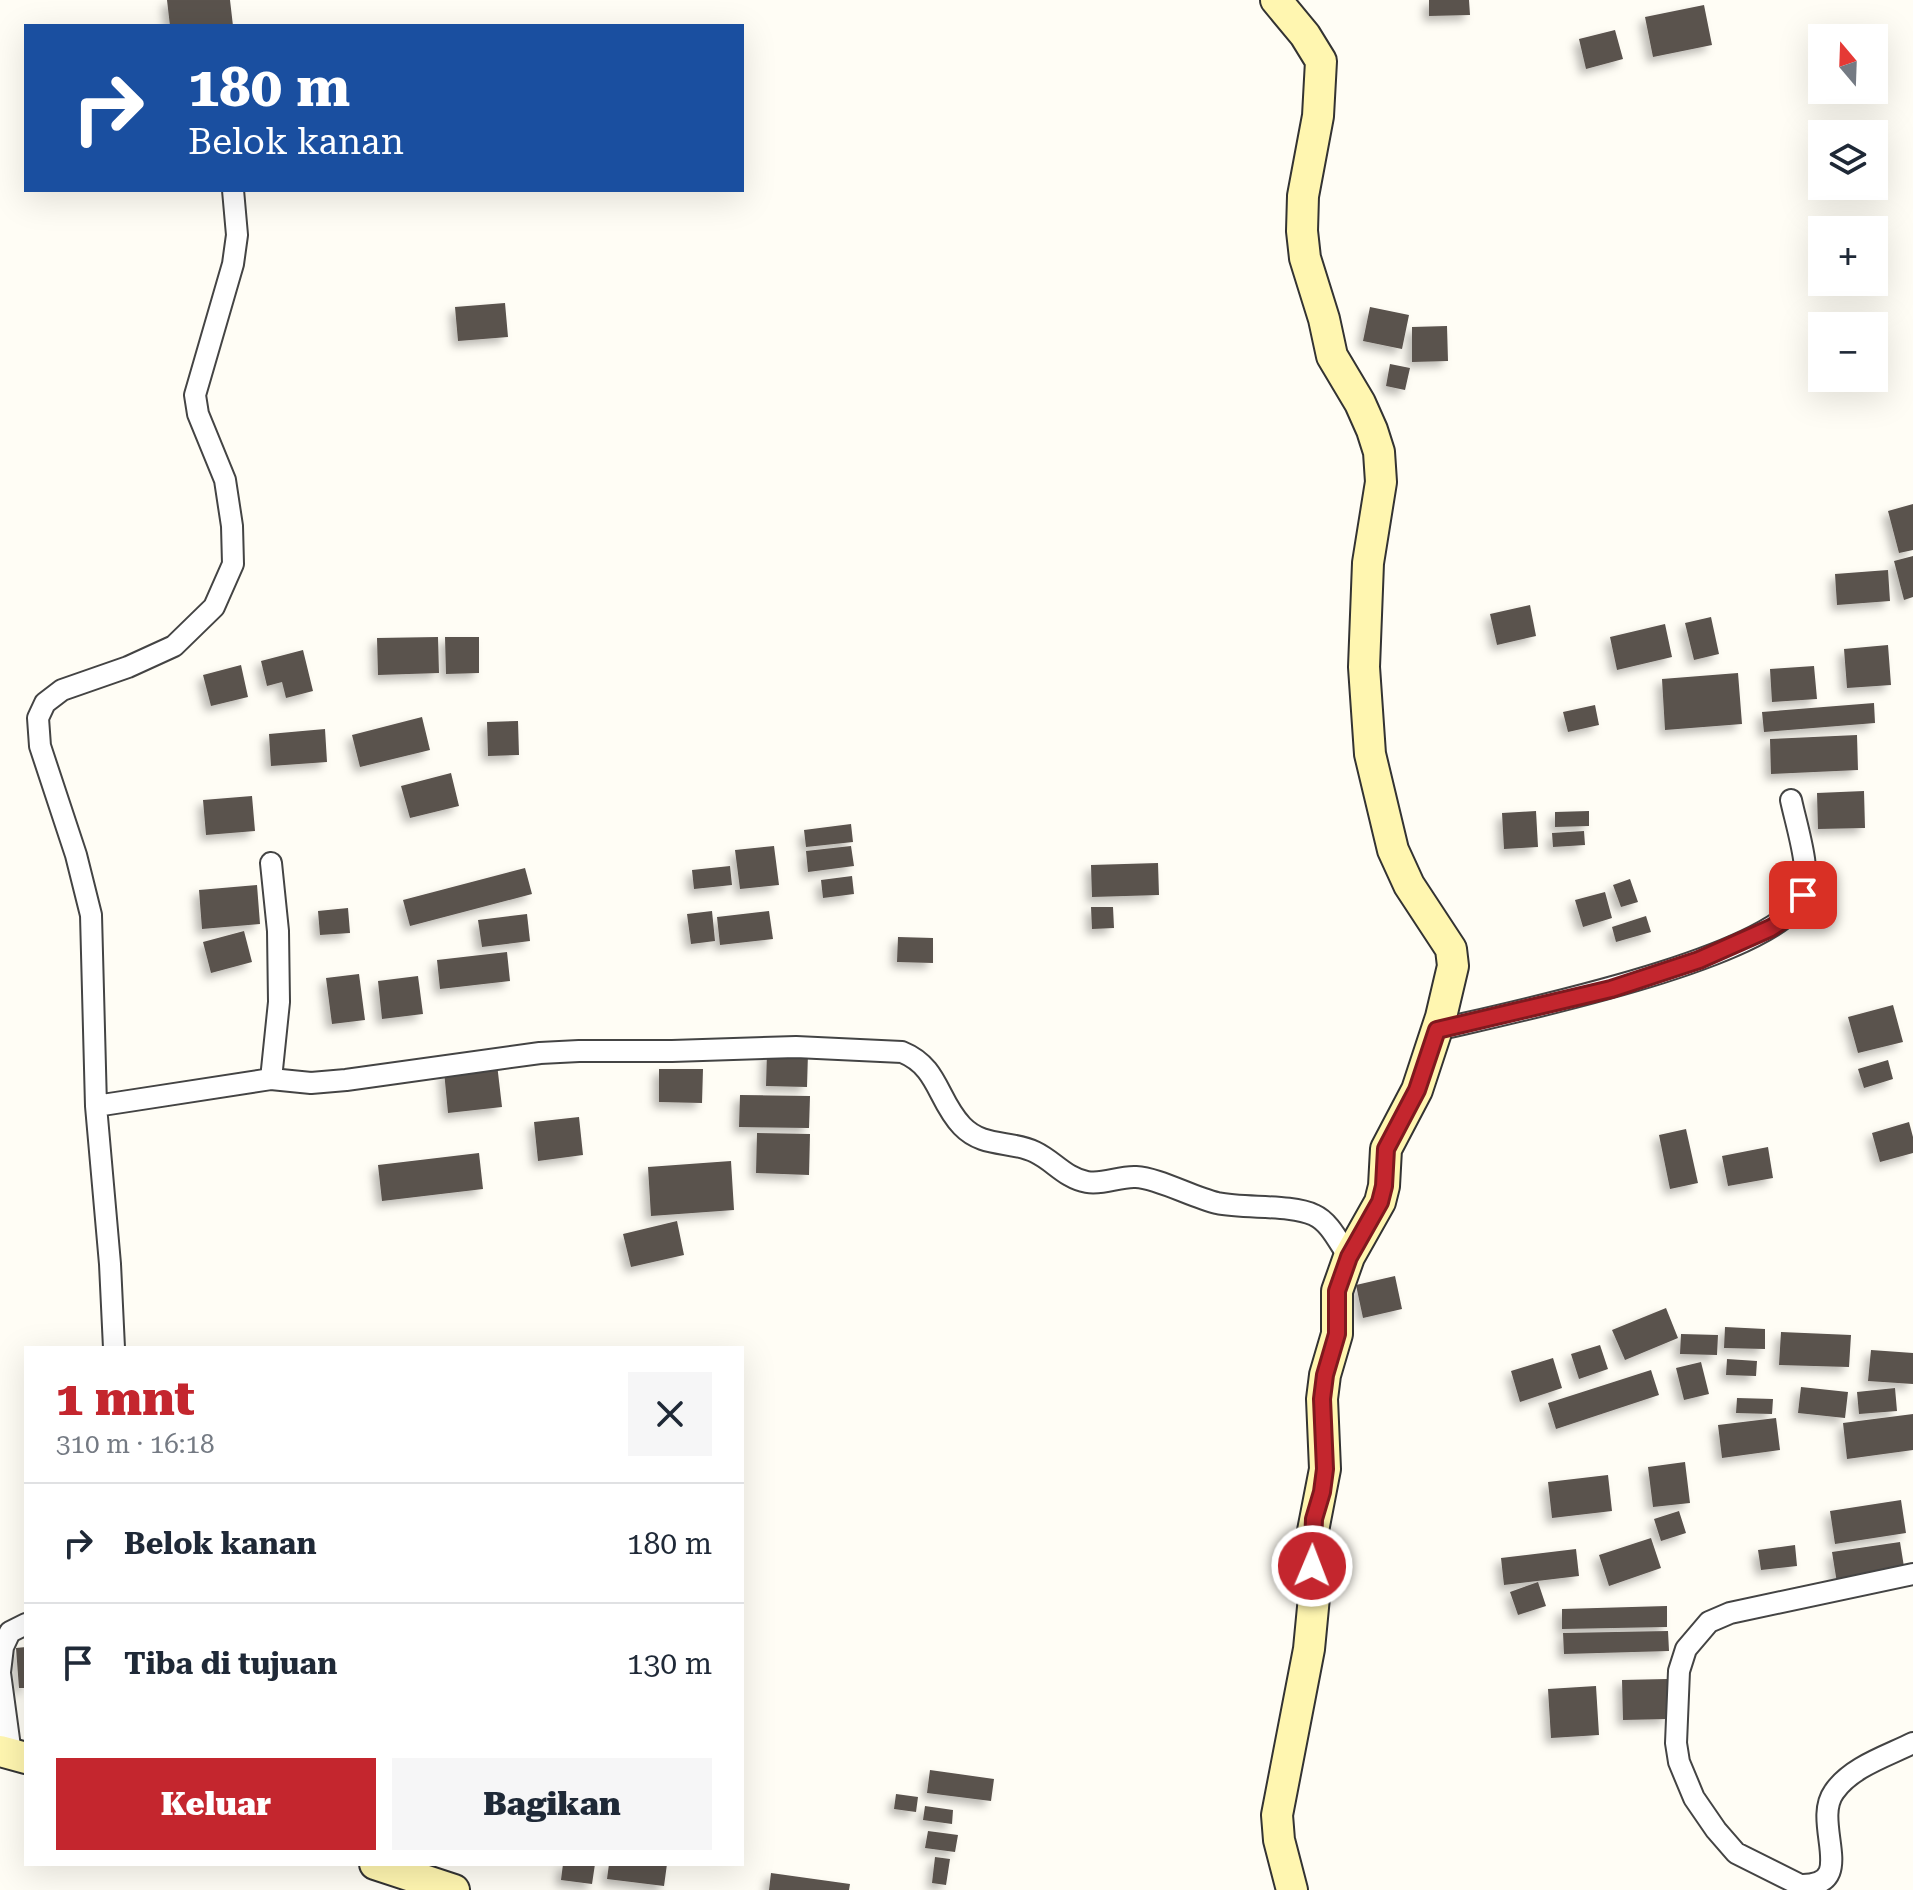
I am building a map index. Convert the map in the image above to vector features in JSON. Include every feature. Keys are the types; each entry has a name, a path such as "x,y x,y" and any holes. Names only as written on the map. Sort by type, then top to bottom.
{"street":[{"path":"1276,0 1305,35 1321,61 1318,116 1303,196 1305,258 1332,356 1360,403 1379,452 1381,482 1368,563 1364,652 1370,754 1393,850 1409,885 1451,949 1451,981 1417,1090 1386,1149 1380,1202 1349,1257 1337,1291 1337,1334 1323,1387 1325,1469 1312,1536 1314,1597 1309,1649 1277,1815 1279,1840 1292,1890"},
{"path":"114,1346 96,1106 91,915 76,855 40,746 38,718 45,703 62,690 128,667 174,646 214,607 233,564 232,526 225,480 198,414 195,395 233,264 237,235 233,192"},
{"path":"1437,1030 1611,989 1699,960 1771,928 1789,916 1803,895 1805,872 1791,800"},
{"path":"271,863 278,931 279,1002 271,1079"},
{"path":"96,1106 271,1079 311,1083 346,1080 540,1053 796,1047 902,1052 918,1058 930,1072 951,1112 974,1137 1031,1150 1062,1172 1088,1182 1138,1177 1215,1202 1246,1208 1301,1210 1325,1223 1349,1257"},
{"path":"1913,1574 1769,1603 1709,1622 1686,1649 1679,1671 1676,1743 1679,1762 1694,1798 1736,1853 1800,1885 1812,1885 1821,1883 1832,1868 1826,1824 1828,1805 1834,1792 1867,1765 1913,1743"},
{"path":"12,1754 0,1673 3,1647 10,1632 24,1625"},
{"path":"381,1866 454,1890"}],"building":[{"path":"167,0 230,0 233,24 170,24"},
{"path":"1429,0 1469,0 1470,15 1429,16"},
{"path":"1704,5 1712,45 1653,57 1645,17"},
{"path":"1615,30 1623,59 1586,69 1579,39"},
{"path":"505,303 508,337 458,341 455,307"},
{"path":"1370,307 1409,315 1402,349 1363,341"},
{"path":"1447,326 1448,361 1412,362 1412,327"},
{"path":"1390,364 1410,368 1405,390 1386,386"},
{"path":"1913,504 1913,550 1899,553 1888,511"},
{"path":"1913,556 1913,597 1904,600 1894,561"},
{"path":"1888,570 1890,601 1837,605 1835,574"},
{"path":"1530,605 1536,636 1497,645 1490,614"},
{"path":"1711,617 1719,654 1694,660 1685,623"},
{"path":"1665,624 1672,657 1617,670 1610,637"},
{"path":"438,637 439,673 378,675 377,638"},
{"path":"445,637 479,637 479,673 446,674"},
{"path":"1888,645 1891,685 1847,688 1844,649"},
{"path":"303,650 313,691 286,698 282,682 267,686 261,661"},
{"path":"241,665 248,697 211,706 203,675"},
{"path":"1814,666 1817,699 1772,702 1770,669"},
{"path":"1738,673 1742,724 1665,730 1662,679"},
{"path":"1874,703 1875,723 1764,732 1762,712"},
{"path":"1595,705 1599,725 1568,732 1563,712"},
{"path":"422,717 430,750 360,767 352,735"},
{"path":"518,721 519,755 488,756 487,722"},
{"path":"325,729 327,762 271,766 269,734"},
{"path":"1857,735 1858,770 1771,774 1770,739"},
{"path":"451,773 459,806 410,818 401,786"},
{"path":"1864,791 1865,828 1818,829 1817,793"},
{"path":"252,796 255,831 206,835 203,800"},
{"path":"1536,811 1538,847 1504,849 1502,813"},
{"path":"1589,811 1589,826 1555,827 1555,812"},
{"path":"851,824 853,842 806,847 804,830"},
{"path":"1584,831 1585,845 1553,847 1552,833"},
{"path":"774,846 779,885 740,889 735,850"},
{"path":"851,846 854,866 808,872 806,851"},
{"path":"1158,863 1159,895 1092,897 1091,865"},
{"path":"730,866 732,885 694,889 692,870"},
{"path":"525,868 532,894 410,926 403,900"},
{"path":"852,876 854,894 823,898 821,880"},
{"path":"1630,879 1638,902 1621,907 1613,885"},
{"path":"257,885 260,924 202,929 199,890"},
{"path":"1605,892 1612,918 1583,927 1575,900"},
{"path":"1091,907 1113,907 1114,928 1092,929"},
{"path":"348,908 350,933 320,935 318,911"},
{"path":"712,911 715,941 691,944 687,914"},
{"path":"769,911 773,939 720,945 717,917"},
{"path":"527,914 530,941 482,947 478,920"},
{"path":"1646,916 1651,932 1616,942 1612,927"},
{"path":"244,931 252,962 211,973 203,942"},
{"path":"898,937 933,938 933,963 897,962"},
{"path":"507,952 510,981 440,989 437,960"},
{"path":"359,974 365,1020 332,1024 326,978"},
{"path":"418,976 423,1014 382,1019 378,981"},
{"path":"1893,1005 1903,1042 1858,1053 1848,1017"},
{"path":"767,1052 808,1053 807,1087 766,1086"},
{"path":"1888,1060 1893,1079 1864,1088 1858,1069"},
{"path":"497,1064 502,1107 448,1113 444,1071"},
{"path":"659,1069 703,1069 702,1103 659,1102"},
{"path":"740,1095 810,1096 809,1128 739,1127"},
{"path":"579,1117 583,1155 538,1161 534,1122"},
{"path":"1909,1122 1913,1153 1880,1162 1872,1133"},
{"path":"1686,1129 1698,1183 1670,1189 1659,1135"},
{"path":"757,1133 810,1134 809,1175 756,1173"},
{"path":"1768,1147 1773,1178 1728,1186 1722,1156"},
{"path":"479,1153 483,1189 382,1201 378,1165"},
{"path":"731,1161 734,1210 651,1216 648,1167"},
{"path":"677,1221 684,1255 631,1267 623,1234"},
{"path":"1395,1276 1402,1309 1363,1318 1356,1285"},
{"path":"1666,1308 1678,1338 1625,1360 1612,1330"},
{"path":"1725,1327 1765,1329 1765,1349 1724,1348"},
{"path":"1781,1332 1851,1335 1849,1367 1779,1365"},
{"path":"1681,1334 1718,1335 1717,1355 1680,1354"},
{"path":"1600,1345 1608,1369 1579,1379 1571,1354"},
{"path":"1871,1350 1913,1353 1913,1384 1868,1381"},
{"path":"1553,1358 1562,1388 1520,1402 1511,1371"},
{"path":"1727,1359 1757,1361 1756,1376 1726,1375"},
{"path":"1701,1362 1709,1394 1684,1400 1676,1368"},
{"path":"1651,1370 1659,1395 1556,1429 1548,1403"},
{"path":"1801,1387 1848,1392 1845,1418 1798,1413"},
{"path":"1895,1388 1897,1411 1859,1414 1857,1392"},
{"path":"1737,1398 1773,1399 1772,1414 1736,1413"},
{"path":"1913,1414 1913,1450 1847,1459 1843,1423"},
{"path":"1776,1418 1780,1450 1722,1458 1718,1425"},
{"path":"1685,1462 1690,1503 1653,1507 1648,1467"},
{"path":"1608,1475 1612,1511 1552,1518 1548,1482"},
{"path":"1901,1500 1906,1533 1835,1544 1830,1511"},
{"path":"1679,1511 1686,1533 1661,1541 1654,1519"},
{"path":"1651,1538 1661,1568 1609,1586 1599,1555"},
{"path":"1900,1542 1905,1573 1837,1583 1832,1552"},
{"path":"1795,1545 1797,1566 1761,1570 1758,1550"},
{"path":"1576,1549 1579,1576 1504,1585 1501,1558"},
{"path":"1538,1582 1546,1606 1518,1615 1510,1592"},
{"path":"1667,1606 1667,1627 1562,1629 1562,1609"},
{"path":"1668,1631 1669,1651 1564,1654 1563,1633"},
{"path":"24,1647 24,1688 19,1688 16,1648"},
{"path":"1667,1679 1668,1719 1623,1720 1622,1680"},
{"path":"1596,1686 1599,1735 1551,1738 1548,1689"},
{"path":"930,1770 994,1779 991,1801 927,1793"},
{"path":"896,1794 918,1797 916,1812 894,1809"},
{"path":"925,1806 953,1810 952,1824 923,1820"},
{"path":"928,1831 958,1835 955,1852 925,1848"},
{"path":"935,1857 950,1859 946,1885 932,1883"},
{"path":"563,1866 595,1866 592,1884 561,1880"},
{"path":"609,1866 667,1866 664,1886 607,1879"},
{"path":"771,1873 850,1884 849,1890 769,1890"}],"route":[{"path":"1312,1566 1314,1519 1325,1469 1322,1399 1325,1375 1337,1334 1340,1278 1380,1202 1386,1149 1417,1090 1437,1030 1611,989 1699,960 1771,928 1789,916 1803,895"}]}
